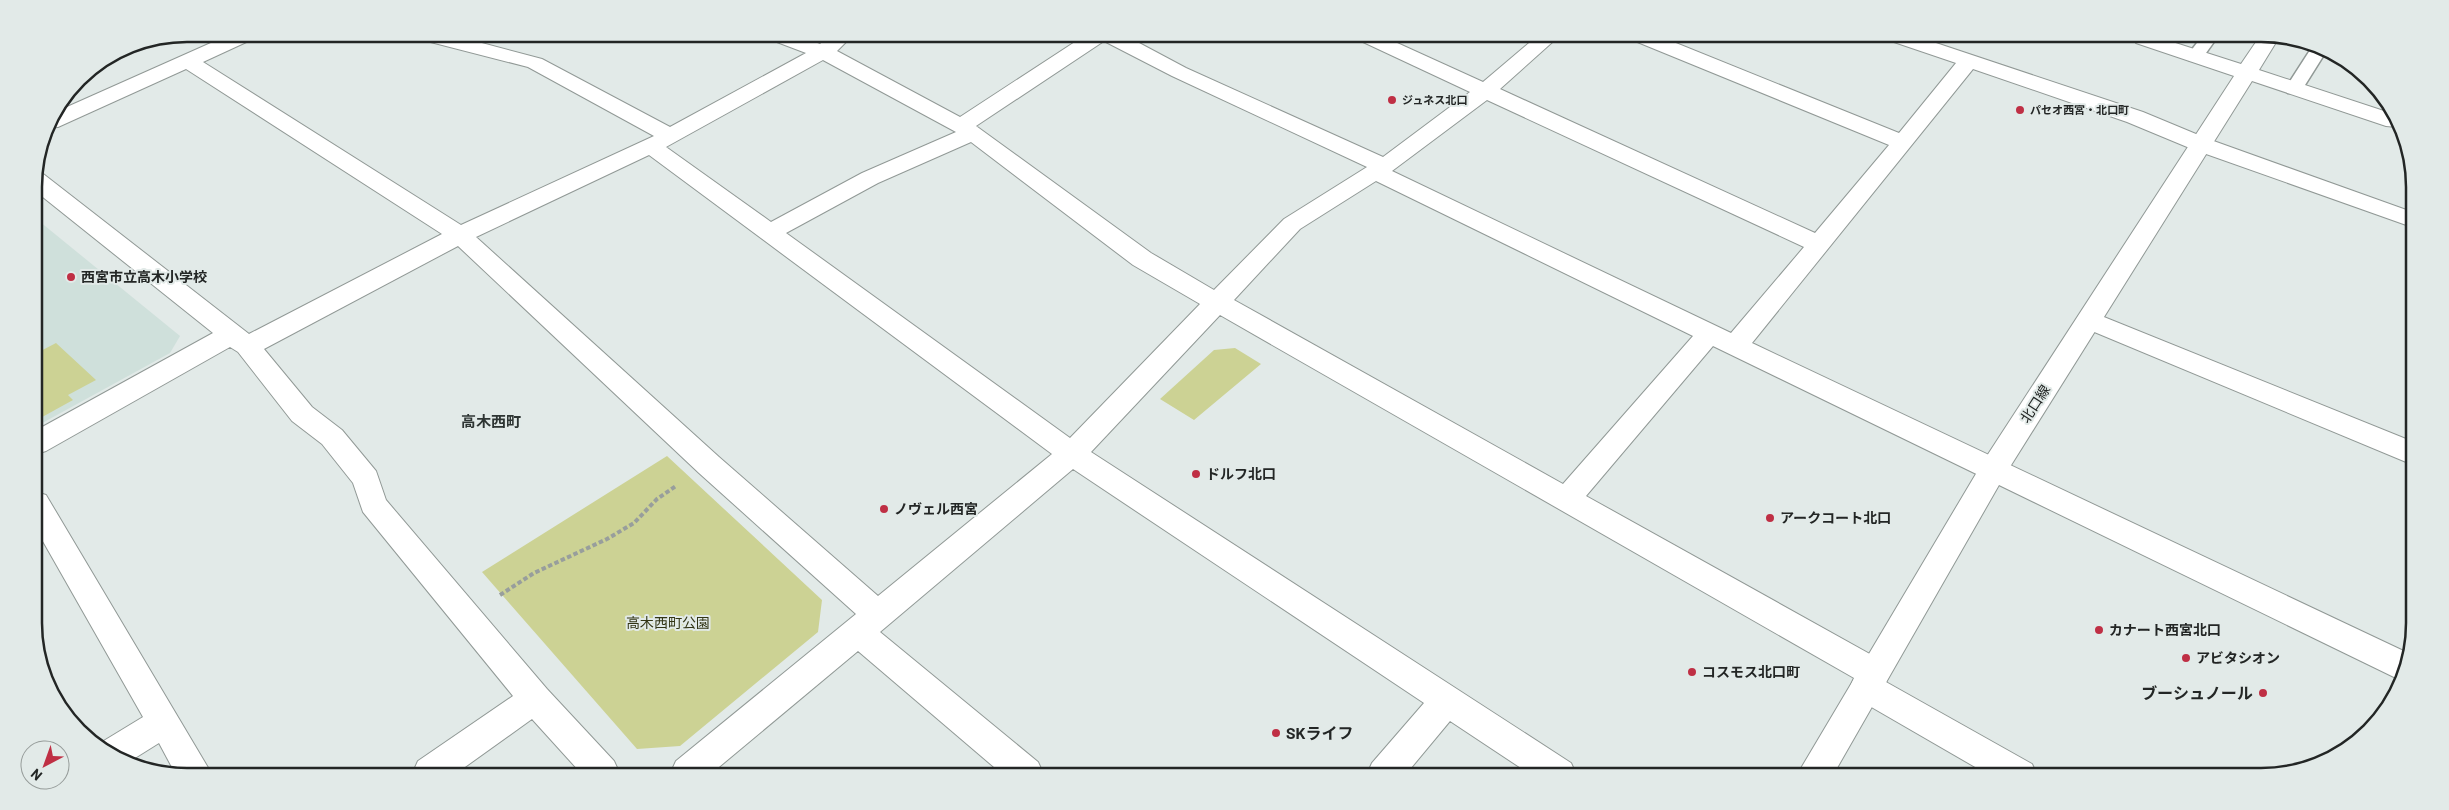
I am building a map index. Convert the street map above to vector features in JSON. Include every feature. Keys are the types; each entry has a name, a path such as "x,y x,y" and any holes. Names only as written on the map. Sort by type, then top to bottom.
{"street":[{"path":"1380,42 1820,245"},
{"path":"693,768 1072,454 1292,224 1446,124 1542,42"},
{"path":"1655,42 1904,143"},
{"path":"1913,42 2135,117 2200,144 2406,218"},
{"path":"2152,42 2390,120"},
{"name":"北口線","path":"1819,767 1993,470 2266,42"},
{"path":"61,117 228,43"},
{"path":"455,43 534,64 661,141 770,232 1072,454 1549,767"},
{"path":"797,43 823,52 967,130 1142,259 1189,288 1568,500 1870,680 2008,767"},
{"path":"42,441 240,340 661,141 823,52 834,43"},
{"path":"770,232 870,178 967,130 1089,43"},
{"path":"1123,43 1710,333 2401,664"},
{"path":"188,61 460,235 709,465 868,623 1020,768"},
{"path":"1736,345 1904,143 1968,61"},
{"path":"43,185 240,340 302,414 332,437 366,479 373,504 536,699 598,768"},
{"path":"2089,320 2406,449"},
{"path":"1568,500 1710,333"},
{"path":"42,514 192,768"},
{"path":"436,768 536,699"},
{"path":"1390,767 1446,701"},
{"path":"119,750 164,722"}],"lane":[{"path":"2195,56 2206,42"},
{"path":"2294,89 2316,54"}],"path":[{"path":"468,617 534,573 607,539 634,523 657,499 709,465"}],"shaded area":[{"name":"西宮市立高木小学校","path":"43,224 180,336 170,353 42,423"}],"green space":[{"path":"56,343 96,380 68,395 73,400 42,417 43,350"},
{"path":"1235,348 1261,364 1194,420 1160,399 1214,350"},
{"name":"高木西町公園","path":"667,456 822,600 818,632 680,746 637,749 482,572"}],"place":[{"name":"ジュネス北口","path":"1392,100"},
{"name":"パセオ西宮・北口町","path":"2020,110"},
{"name":"西宮市立高木小学校","path":"71,277"},
{"name":"ドルフ北口","path":"1196,474"},
{"name":"ノヴェル西宮","path":"884,509"},
{"name":"アークコート北口","path":"1770,518"},
{"name":"カナート西宮北口","path":"2099,630"},
{"name":"アビタシオン","path":"2186,658"},
{"name":"コスモス北口町","path":"1692,672"},
{"name":"ブーシュノール","path":"2263,693"},
{"name":"SKライフ","path":"1276,733"}],"district":[{"name":"高木西町","path":"491,422"}]}
